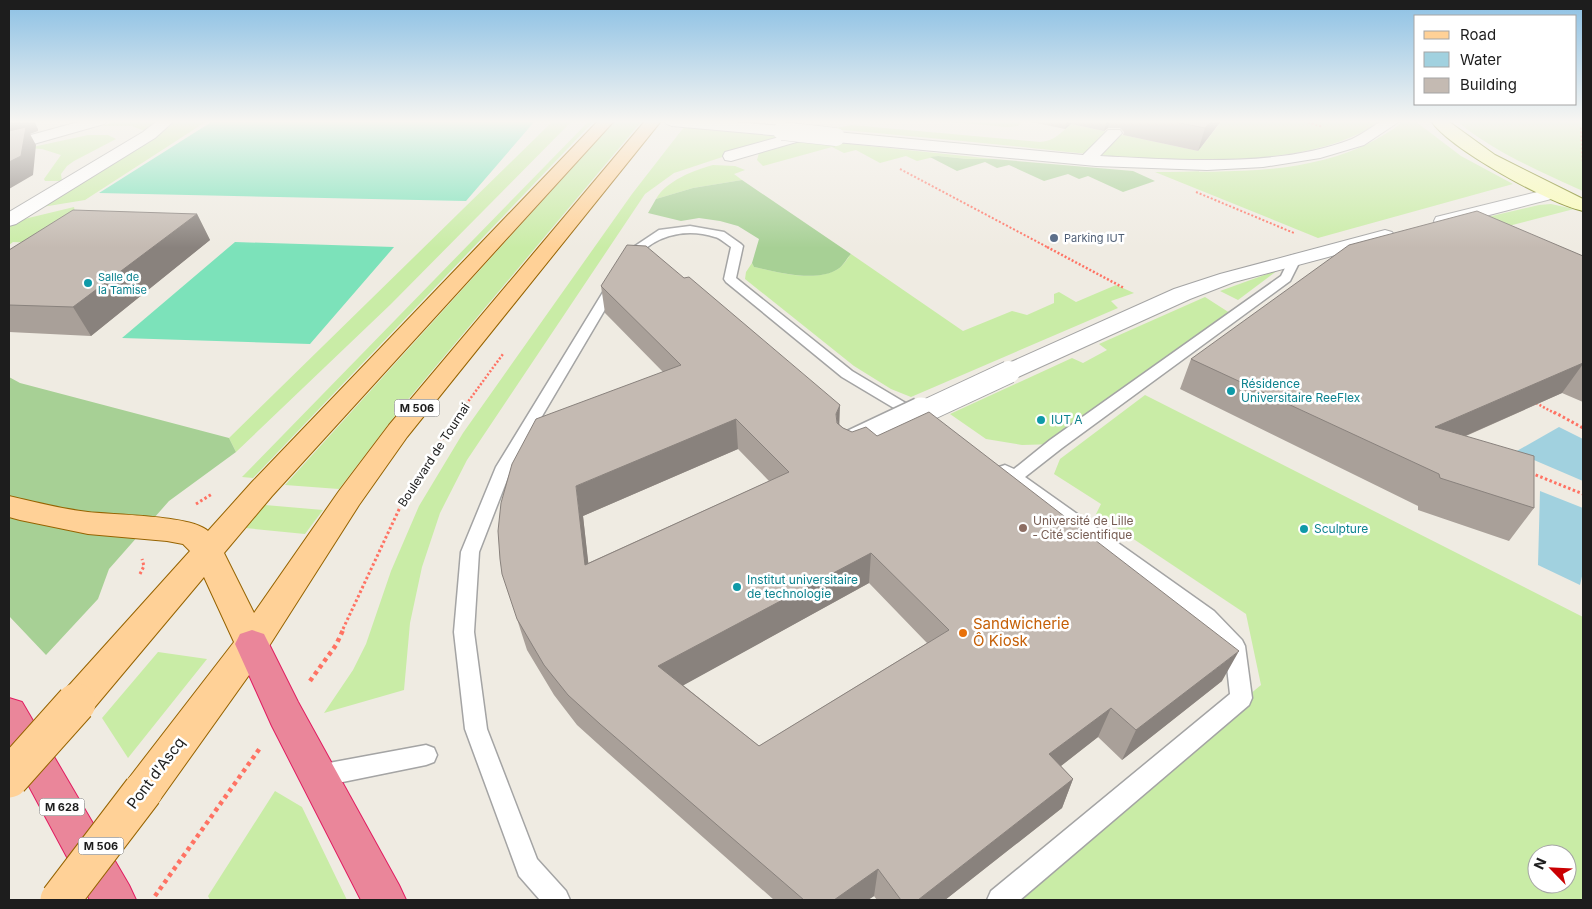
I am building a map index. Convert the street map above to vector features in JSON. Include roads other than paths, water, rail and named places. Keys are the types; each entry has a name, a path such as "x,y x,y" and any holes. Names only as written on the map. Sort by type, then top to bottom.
{"highway":[{"path":"252,644 285,714 384,900"},
{"name":"M 628","path":"9,714 114,900"}],"main road":[{"path":"9,778 268,483 566,163"},
{"name":"M 506","path":"252,644 349,498 398,431 618,163"},
{"path":"9,506 88,523 167,530 193,535 208,551 252,644"},
{"name":"Pont d'Ascq","path":"60,900 252,644"}],"street":[{"path":"9,220 78,163"},
{"path":"1157,163 1173,165 1234,163"},
{"path":"1497,163 1553,193 1583,206"},
{"path":"1430,224 1553,193"},
{"path":"850,445 1182,294 1227,278 1401,232"}],"lane":[{"path":"557,900 528,867 476,729 464,632 470,552 504,467 633,252 663,232 690,229 720,234 737,246 730,279 847,374 935,426"},
{"path":"1014,478 1056,444 1286,278 1295,259"},
{"path":"991,461 1206,617 1235,646 1241,698 1000,900"},
{"path":"318,776 426,755"}],"water":[{"path":"1559,427 1583,439 1583,481 1515,452"},
{"path":"1540,491 1583,508 1583,572 1580,585 1538,565"}],"place":[{"name":"Parking IUT","path":"1054,238"},
{"name":"Salle de la Tamise","path":"88,283"},
{"name":"Résidence Universitaire ReeFlex","path":"1231,391"},
{"name":"IUT A","path":"1041,420"},
{"name":"Université de Lille ‐ Cité scientifique","path":"1023,528"},
{"name":"Sculpture","path":"1304,529"},
{"name":"Institut universitaire de technologie","path":"737,587"},
{"name":"Sandwicherie Ô Kiosk","path":"963,633"}]}
